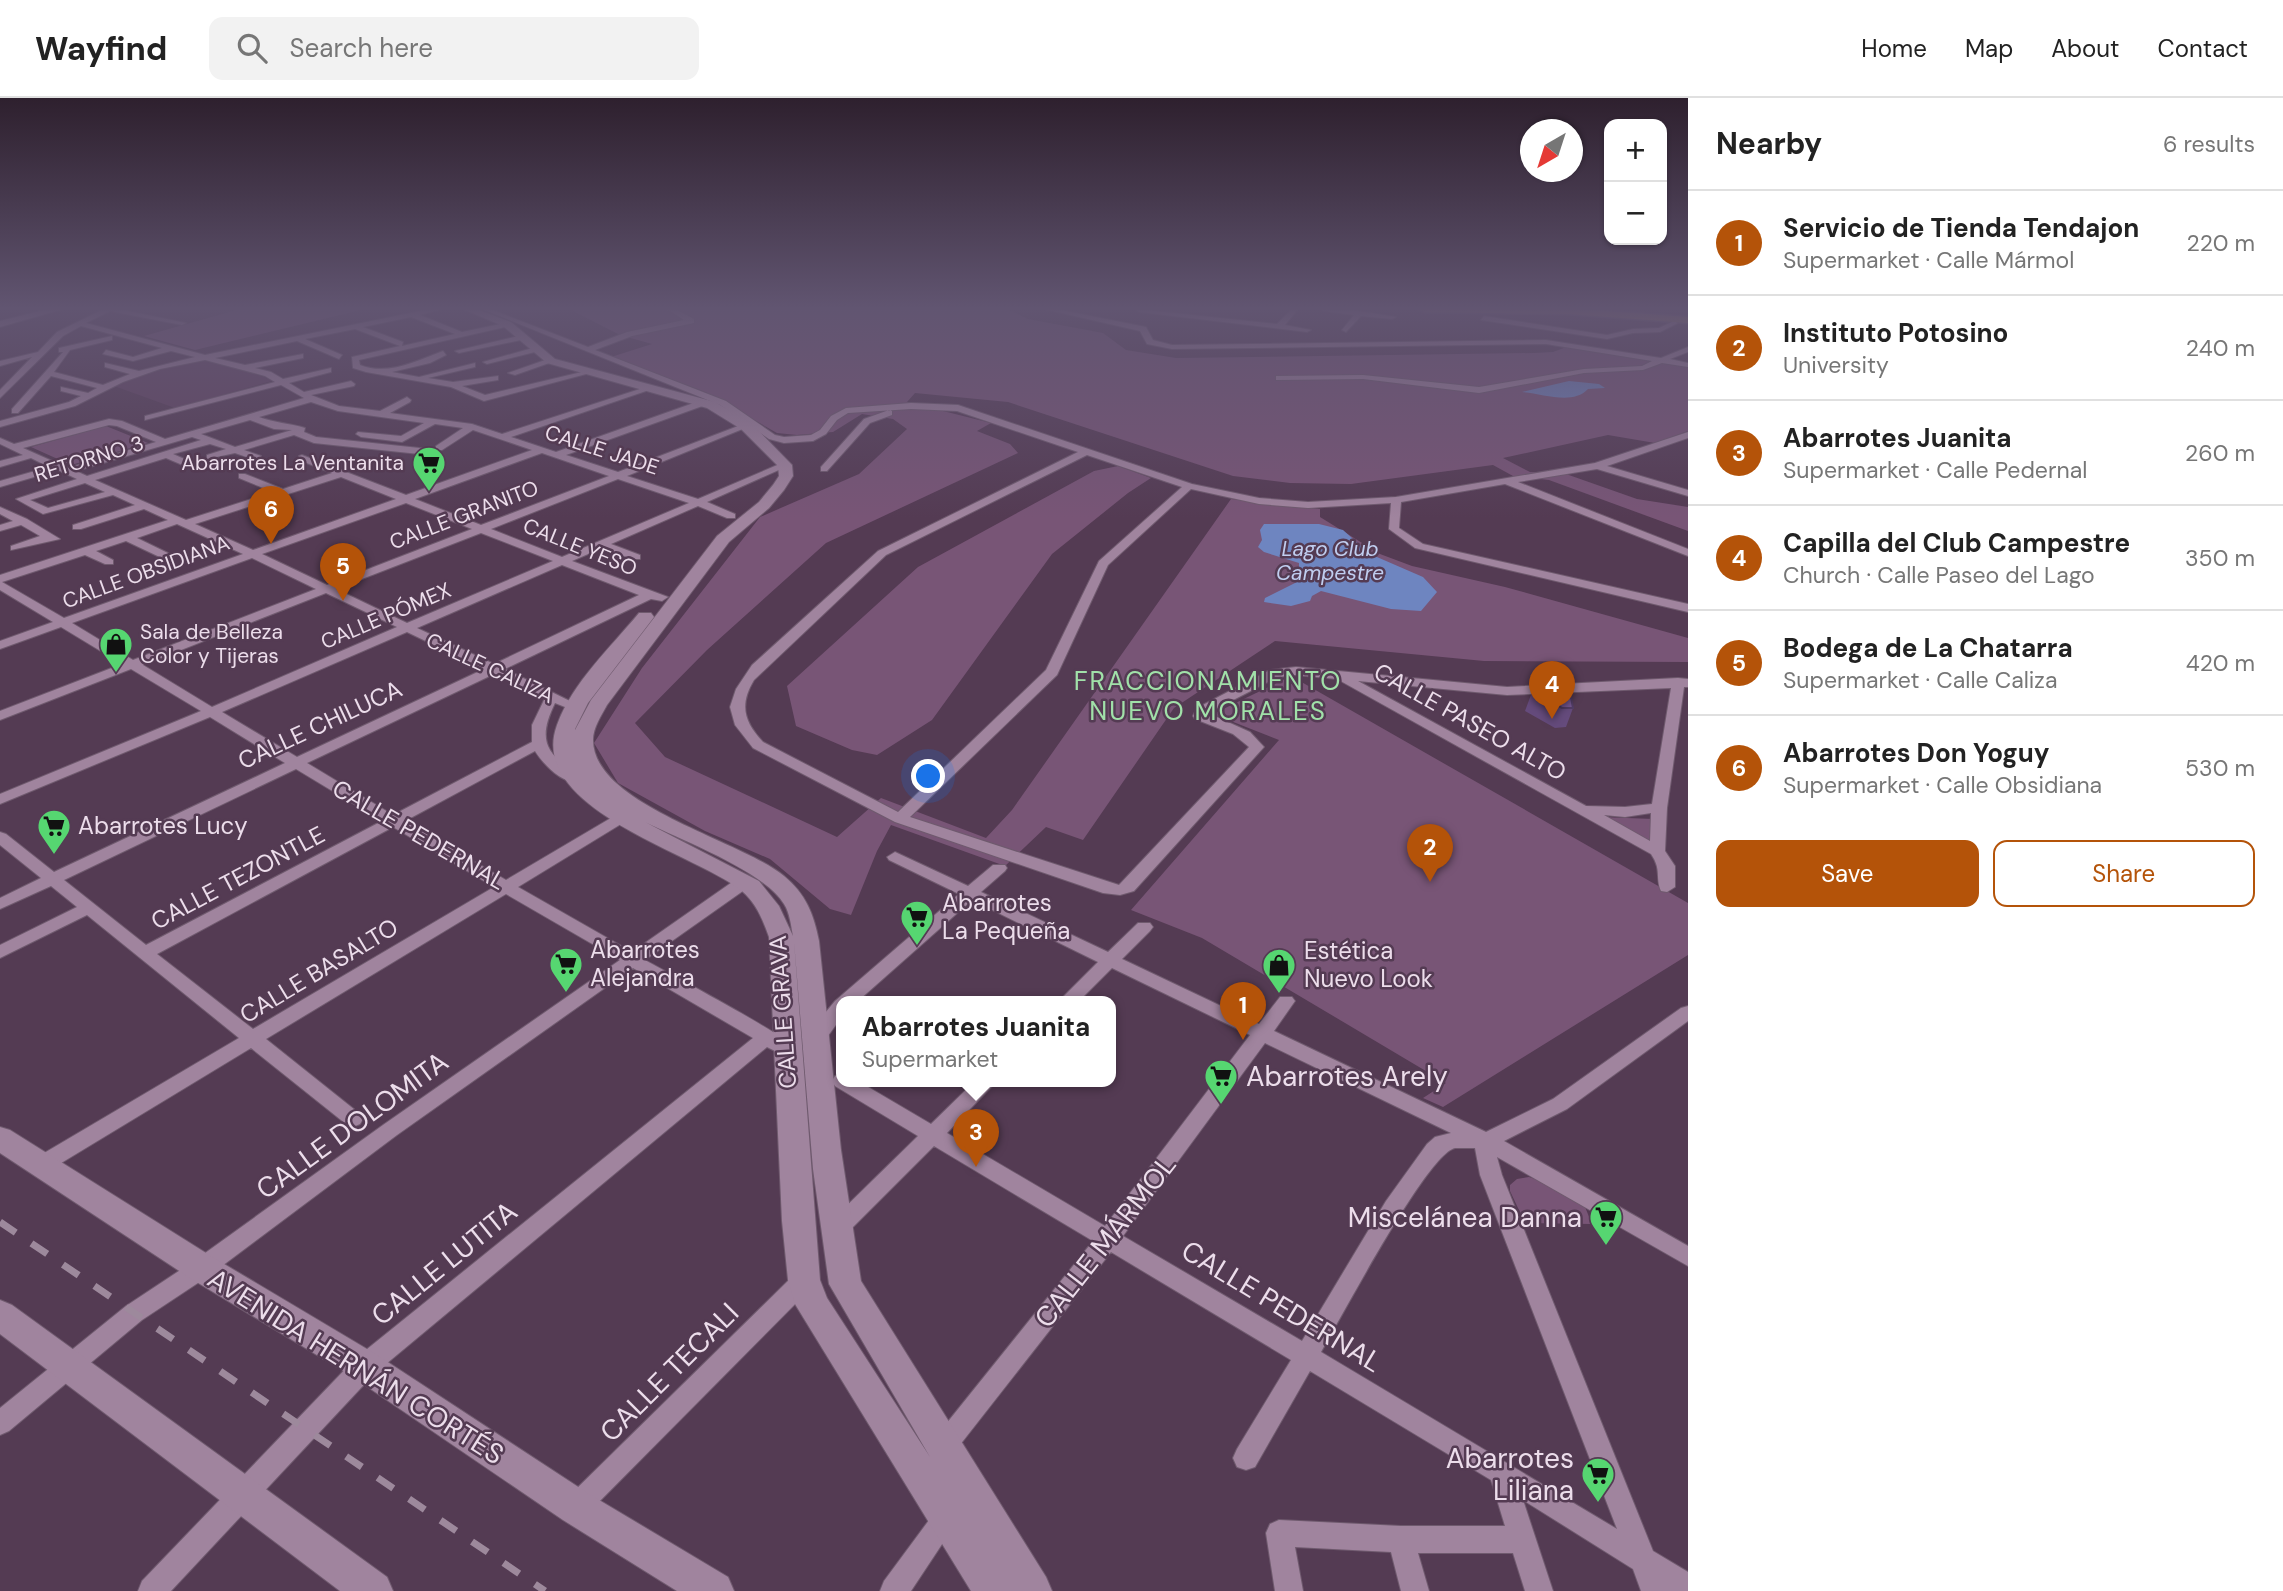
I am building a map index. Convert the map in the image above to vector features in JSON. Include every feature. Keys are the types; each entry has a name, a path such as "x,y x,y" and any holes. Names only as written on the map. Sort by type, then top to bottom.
{"main road":[{"path":"609,379 705,402 746,426 785,465"},
{"name":"CALLE GRAVA","path":"785,465 786,476 776,490 764,505 723,539 598,704 586,726 583,742 585,757 604,783 630,804 684,835 765,872 794,899 806,943 818,1035 834,1077 835,1231 845,1284 1032,1591"},
{"path":"575,779 565,758 563,703 710,535 731,516 776,490"},
{"name":"CALLE GRAVA","path":"575,779 621,818 744,882 770,906 781,937 777,1043 804,1280 812,1304 994,1591"},
{"name":"AVENIDA HERNÁN CORTÉS","path":"0,1138 202,1268 365,1366 576,1507 714,1591"},
{"path":"0,1315 373,1591"}],"street":[{"path":"0,395 15,379"},
{"path":"45,379 18,407 47,411"},
{"path":"71,379 105,388"},
{"path":"0,424 90,396 125,379"},
{"name":"CALLE JADE","path":"278,379 308,396 343,409 472,427 697,502 731,516"},
{"path":"148,418 287,379"},
{"path":"0,484 251,417 348,382 342,379"},
{"path":"417,379 453,386 480,398 490,398 564,379"},
{"path":"453,386 491,379"},
{"path":"661,379 734,409 772,437 784,440 813,438 824,432 834,418 846,411 958,408 1189,486 1259,501 1308,505 1396,500 1597,466 1688,435"},
{"path":"1378,379 1479,390 1542,379"},
{"path":"502,437 646,388"},
{"path":"64,389 90,396"},
{"path":"238,393 254,399"},
{"path":"382,414 407,400"},
{"path":"557,455 705,402"},
{"path":"193,405 208,411"},
{"path":"824,469 867,421 889,413 889,408"},
{"path":"393,416 361,434 402,439 434,421"},
{"path":"251,417 274,426 287,425 314,440 408,450 464,447"},
{"path":"5,444 109,422 119,423 164,442"},
{"name":"CALLE GRANITO","path":"0,716 746,426"},
{"path":"438,448 472,427"},
{"path":"210,457 302,432"},
{"path":"192,434 258,458"},
{"path":"245,435 264,443"},
{"name":"RETORNO 3","path":"168,455 164,454 209,440"},
{"name":"CALLE CALIZA","path":"5,444 252,554 563,703"},
{"path":"187,447 221,462"},
{"path":"384,463 408,450"},
{"name":"CALLE OBSIDIANA","path":"0,645 542,450"},
{"path":"1087,451 1060,461 882,554 757,668 740,688 736,707 739,721 758,745 900,819 1110,889 1120,890 1128,887 1257,747 1241,731 1210,722 1200,716 1202,711 1275,673 1296,671 1507,691 1683,682 1659,808 1657,851 1667,866 1667,887"},
{"path":"0,464 33,455"},
{"path":"168,455 195,467"},
{"name":"RETORNO 3","path":"114,492 47,512 21,499 168,455"},
{"name":"CALLE YESO","path":"302,458 655,596"},
{"name":"CALLE PÓMEX","path":"0,799 406,629 785,465"},
{"path":"1597,466 1688,493"},
{"path":"0,579 127,537 343,473"},
{"path":"242,476 282,492"},
{"path":"1508,482 1688,553"},
{"path":"900,819 1052,672 1103,564 1189,486"},
{"path":"1396,500 1394,530 1419,545 1688,608"},
{"path":"77,527 144,506"},
{"path":"0,510 52,538 15,548"},
{"path":"0,528 23,521"},
{"path":"127,537 170,558"},
{"path":"602,544 636,557"},
{"path":"85,550 109,562"},
{"name":"CALLE PEDERNAL","path":"0,585 393,821 834,1077"},
{"name":"CALLE CHILUCA","path":"0,904 295,762 655,596"},
{"name":"CALLE PASEO ALTO","path":"1338,675 1657,851"},
{"path":"563,703 543,713 538,744 547,760 575,779"},
{"name":"CALLE TEZONTLE","path":"145,953 538,744"},
{"name":"CALLE PASEO ALTO","path":"1580,809 1625,812 1659,808"},
{"name":"CALLE BASALTO","path":"41,1165 621,818"},
{"path":"0,837 353,1119"},
{"path":"895,857 1486,1141 1688,1257"},
{"path":"852,996 999,868"},
{"name":"CALLE DOLOMITA","path":"0,1423 134,1313 202,1268 390,1130 635,961 744,882"},
{"path":"0,952 88,908"},
{"path":"1073,996 1144,927"},
{"name":"CALLE MÁRMOL","path":"943,1447 1109,1238 1286,1001"},
{"path":"818,1035 836,1012"},
{"path":"1246,1458 1394,1207 1434,1150 1442,1143 1455,1140 1486,1141 1560,1104 1688,1012"},
{"name":"CALLE LUTITA","path":"152,1591 365,1366 777,1043"},
{"name":"CALLE PEDERNAL","path":"852,1087 1306,1355 1688,1588"},
{"path":"835,1231 981,1087"},
{"path":"1486,1141 1487,1162 1494,1181 1655,1591"},
{"name":"CALLE TECALI","path":"576,1507 804,1280"},
{"path":"1501,1472 1539,1591"},
{"path":"894,1591 947,1517"},
{"path":"1289,1591 1279,1533 1401,1539 1522,1540"},
{"path":"1401,1539 1415,1591"}],"shaded area":[{"path":"127,379 268,379 272,381 175,408 114,386"},
{"path":"669,379 1688,379 1688,431 1655,443 1608,435 1503,458 1530,472 1566,474 1637,499 1688,507 1688,531 1549,480 1513,476 1493,465 1351,484 1290,483 1233,476 1008,402 915,393 907,402 991,423 977,431 1010,444 1018,453 826,543 707,650 635,723 665,757 837,837 881,798 986,838 1012,810 1231,499 1320,509 1320,517 1380,554 1412,566 1505,587 1688,638 1688,662 1484,661 1275,641 1174,708 1083,840 1046,827 1005,866 891,825 877,851 851,915 830,909 770,859 705,831 618,783 594,743 642,668 760,517 859,474 907,429 893,419 862,414 833,432 797,435 777,433 705,392"},
{"path":"106,426 148,443 71,465 31,447"},
{"path":"1118,466 1151,478 1128,493 1052,554 932,720 877,755 852,750 796,726 787,686 918,567 1094,471"},
{"path":"1291,676 1688,903 1688,955 1443,1107 1423,1098 1446,1083 1202,938 1131,910 1279,740 1213,714"},
{"path":"1600,817 1654,819 1653,843"},
{"path":"1529,1177 1550,1184 1583,1202 1592,1224 1525,1223 1510,1191 1510,1185 1517,1179"}],"water":[{"path":"1569,381 1599,384 1605,388 1588,389 1574,397 1565,398 1522,392"},
{"name":"Lago Club Campestre","path":"1264,524 1319,524 1343,530 1370,554 1423,577 1437,592 1421,611 1391,609 1321,591 1312,596 1310,601 1291,606 1264,602 1265,598 1299,581 1299,563 1264,552 1258,547 1262,540 1260,530"}],"building":[{"path":"1541,691 1570,692 1573,708 1562,708 1532,692 1543,692"}],"railway":[{"path":"0,1222 545,1591"}],"place":[{"name":"Abarrotes La Ventanita","path":"429,493"},
{"name":"Abarrotes Don Yoguy","path":"271,544"},
{"name":"Bodega de La Chatarra","path":"343,601"},
{"name":"Sala de Belleza Color y Tijeras","path":"116,674"},
{"name":"Capilla del Club Campestre","path":"1552,719"},
{"name":"Abarrotes Lucy","path":"54,856"},
{"name":"Instituto Potosino","path":"1430,882"},
{"name":"Abarrotes La Pequeña","path":"917,947"},
{"name":"Abarrotes Alejandra","path":"566,994"},
{"name":"Estética Nuevo Look","path":"1279,995"},
{"name":"Servicio de Tienda Tendajon","path":"1243,1040"},
{"name":"Abarrotes Arely","path":"1221,1106"},
{"name":"Abarrotes Juanita","path":"976,1167"},
{"name":"Miscelánea Danna","path":"1606,1247"},
{"name":"Abarrotes Liliana","path":"1598,1504"}],"district":[{"name":"FRACCIONAMIENTO NUEVO MORALES","path":"1208,696"}]}
